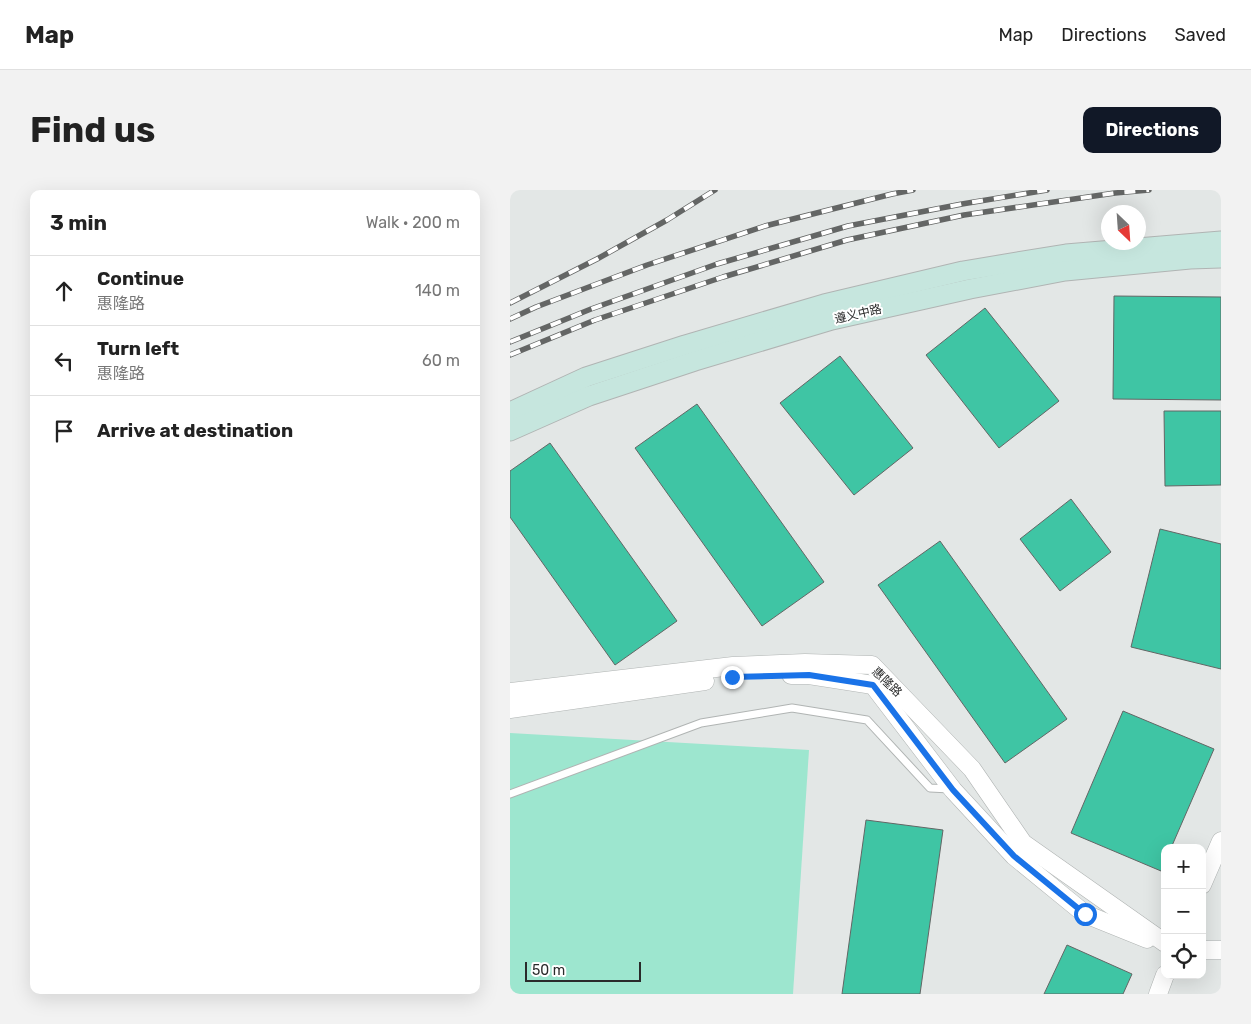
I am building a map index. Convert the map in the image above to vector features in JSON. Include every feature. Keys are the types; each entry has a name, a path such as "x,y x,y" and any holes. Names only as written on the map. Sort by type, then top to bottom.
{"main road":[{"name":"遵义中路","path":"510,431 590,396 696,361 832,320 970,289 1056,273 1122,257 1221,240"},
{"name":"遵义中路","path":"510,412 586,377 685,345 824,304 963,271 1066,254 1190,259 1221,258"}],"street":[{"name":"惠隆路","path":"510,692 733,666 805,663 872,665 972,769 1023,843 1161,942"},
{"name":"惠隆路","path":"510,710 732,677 809,675 873,685 953,790 1014,856 1085,914 1161,943"},
{"path":"1206,876 1221,841"},
{"path":"1206,892 1221,864"},
{"path":"1206,950 1221,950"},
{"path":"1158,994 1164,979"}],"lane":[{"path":"510,794 701,723 792,708 867,720 930,788 953,790"}],"green space":[{"path":"510,733 809,750 793,994 510,994"}],"building":[{"path":"1114,296 1221,297 1221,400 1113,399"},
{"path":"985,308 1059,401 999,448 926,355"},
{"path":"840,356 913,448 854,495 780,403"},
{"path":"697,404 824,582 762,626 635,448"},
{"path":"1164,411 1221,411 1221,485 1165,486"},
{"path":"550,443 677,621 615,665 510,517 510,471"},
{"path":"1071,499 1111,552 1060,591 1020,539"},
{"path":"1160,529 1221,544 1221,669 1131,647"},
{"path":"940,541 1067,719 1005,763 878,585"},
{"path":"1123,711 1214,749 1173,844 1161,844 1161,871 1071,833"},
{"path":"866,820 943,830 920,994 842,994"},
{"path":"1067,945 1132,974 1123,994 1044,994"}],"railway":[{"path":"510,303 597,259 667,220 715,190"},
{"path":"510,319 536,307 647,265 765,226 913,190"},
{"path":"510,342 591,309 717,264 848,226 1047,190"},
{"path":"510,355 595,320 723,277 847,240 964,215 1115,193 1149,190"}],"route":[{"path":"732,677 809,675 873,685 953,790 1014,856 1085,914"}]}
